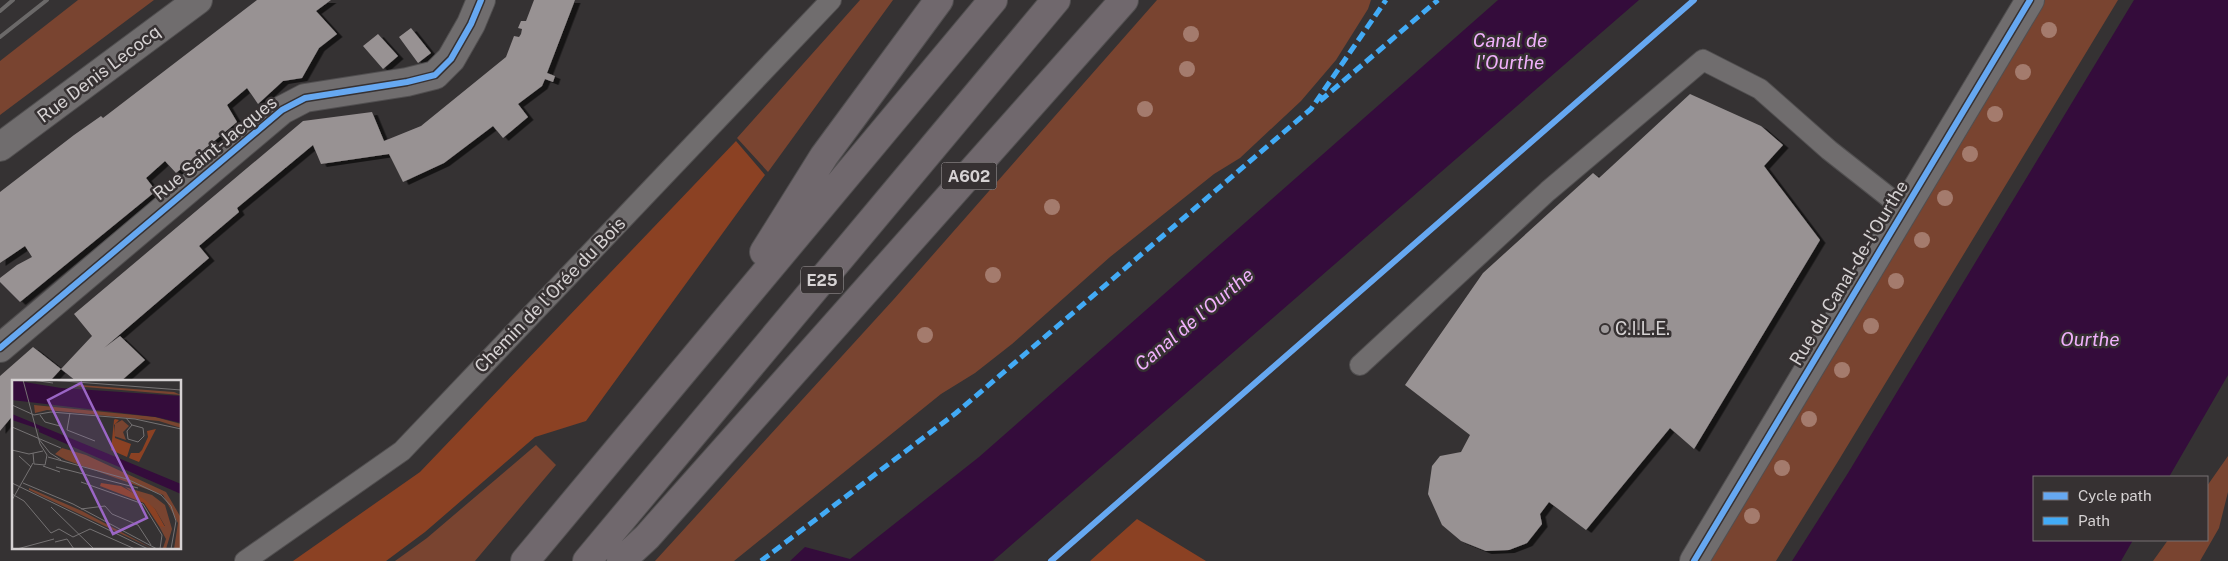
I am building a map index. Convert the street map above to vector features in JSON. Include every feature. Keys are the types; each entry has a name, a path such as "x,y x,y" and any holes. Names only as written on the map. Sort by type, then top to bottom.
{"highway":[{"path":"709,340 824,156 939,0"},
{"name":"E25","path":"525,561 993,0"},
{"name":"E25","path":"587,561 1056,0"},
{"name":"A602","path":"621,561 647,537 687,493 1124,0"}],"street":[{"name":"Rue Denis Lecocq","path":"0,147 198,0"},
{"name":"Rue Saint-Jacques","path":"0,348 282,110 305,98 407,82 435,75 451,59 471,24 481,0"},
{"name":"Rue du Canal-de-l'Ourthe","path":"1694,561 2030,0"}],"lane":[{"name":"Chemin de l'Orée du Bois","path":"245,561 402,451 831,0"},
{"path":"1360,365 1548,191 1703,60 1760,89 1829,150 1904,209"}],"shaded area":[{"path":"78,0 154,0 0,115 0,61"},
{"path":"860,0 893,0 768,172 737,138"},
{"path":"1157,0 1371,0 1368,9 1336,60 1301,101 1240,158 1214,174 1110,257 1012,344 975,373 941,394 734,561 655,561 894,299"},
{"path":"2043,0 2118,0 1776,561 1706,561"},
{"path":"736,141 765,175 586,421 535,437 425,532 386,561 293,561 420,472"},
{"path":"536,445 556,465 475,561 395,561 427,538"},
{"path":"2228,456 2228,492 2219,528 2200,561 2153,561 2167,541 2208,541 2208,485"},
{"path":"1137,519 1206,561 1090,561"}],"water":[{"name":"Canal de l'Ourthe","path":"1498,0 1639,0 993,561 790,561 805,547 850,559 979,457"},
{"name":"Ourthe","path":"2134,0 2228,0 2228,375 2170,476 2033,476 2033,541 2132,541 2121,561 1792,561 1848,473"}],"building":[{"path":"257,0 331,0 316,11 337,34 319,48 302,78 283,81 258,104 247,88 227,105 237,122 176,173 165,161 146,178 156,191 20,302 0,282 0,278 17,265 32,257 25,246 0,263 0,192 74,135 101,116 103,118"},
{"path":"534,0 575,0 547,73 555,76 553,82 545,79 542,86 518,104 528,117 503,138 493,126 444,163 403,182 389,154 321,164 313,145 237,208 239,212 199,246 209,258 104,348 120,336 145,360 122,380 75,380 61,369 92,336 74,314 303,121 372,112 384,141 421,126 506,57 514,36 519,37 521,34 522,29 518,28 521,21 526,21"},
{"path":"411,28 431,53 418,63 399,37"},
{"path":"378,34 398,56 383,69 363,46"},
{"name":"C.I.L.E.","path":"1690,94 1761,126 1783,145 1764,166 1820,240 1694,449 1670,428 1586,530 1549,502 1540,514 1542,524 1527,543 1509,550 1486,551 1461,541 1442,525 1428,494 1432,466 1440,456 1461,452 1470,435 1405,385 1483,273 1593,173 1599,178"},
{"path":"33,347 61,369 51,380 12,380 12,416 0,431 0,376"}],"railway":[{"path":"0,11 13,0"},
{"path":"0,37 47,0"}],"marked path":[{"path":"761,561 956,413 1311,109 1386,0"},
{"path":"1320,101 1438,0"}],"cycle path":[{"path":"0,348 282,110 305,98 407,82 435,75 451,59 471,24 481,0"},
{"path":"1051,561 1694,0"},
{"path":"1694,561 2030,0"}],"place":[{"name":"C.I.L.E.","path":"1605,329"}]}
